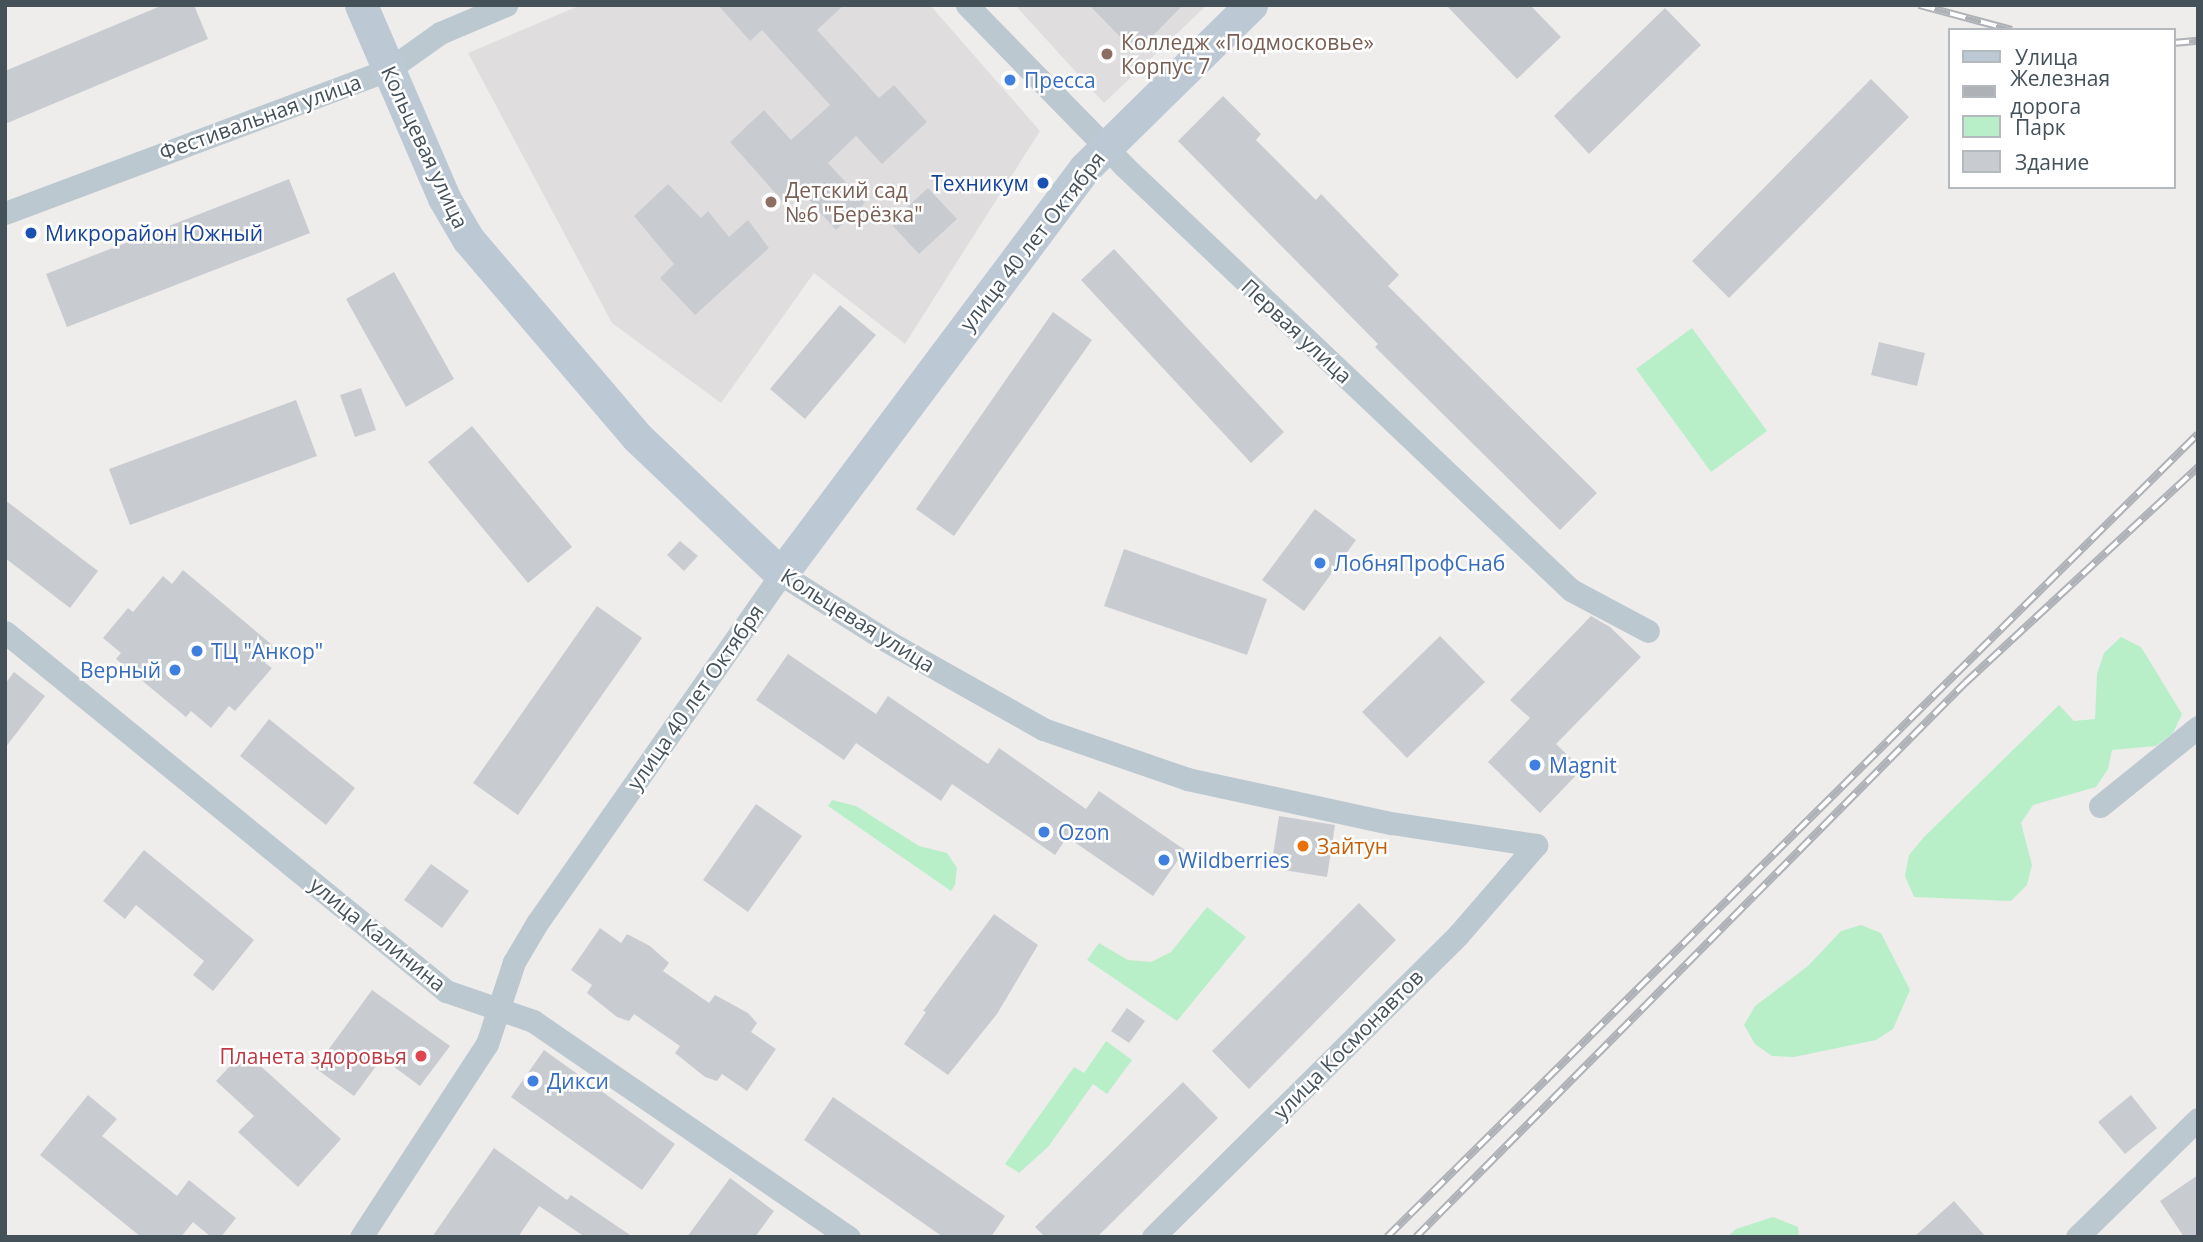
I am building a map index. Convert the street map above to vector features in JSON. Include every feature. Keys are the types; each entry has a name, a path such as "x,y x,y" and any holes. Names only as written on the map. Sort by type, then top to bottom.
{"street":[{"name":"Кольцевая улица","path":"361,5 444,198 468,239 637,437 781,574 887,641 1043,729 1187,779 1391,823 1536,845"},
{"name":"Фестивальная улица","path":"5,213 388,69 440,33 506,5"},
{"name":"Первая улица","path":"967,5 1105,147 1571,590 1648,631"},
{"name":"улица 40 лет Октября","path":"361,1237 487,1044 514,962 537,923 781,574 1105,147 1251,5"},
{"name":"улица Калинина","path":"5,632 446,991 533,1021 849,1237"},
{"path":"2101,806 2198,727"},
{"name":"улица Космонавтов","path":"1153,1237 1460,933 1536,845"},
{"path":"2077,1237 2198,1119"}],"shaded area":[{"name":"Детский сад №6 \"Берёзка\"","path":"581,5 930,5 1040,131 905,344 814,273 721,403 612,323 468,53"},
{"name":"Колледж «Подмосковье» Корпус 7","path":"1015,5 1207,5 1104,103"}],"green space":[{"path":"1692,328 1767,431 1711,472 1636,369"},
{"path":"2121,637 2141,647 2182,714 2173,733 2156,746 2112,750 2108,769 2096,787 2033,805 2021,823 2032,865 2027,885 2011,901 1914,897 1905,876 1909,855 1924,837 2059,705 2074,721 2095,719 2097,674 2104,653"},
{"path":"832,800 856,806 919,846 947,853 957,868 955,885 951,891 828,806"},
{"path":"1207,907 1246,937 1177,1021 1087,960 1099,943 1128,960 1151,962 1171,952"},
{"path":"1861,925 1881,933 1910,990 1893,1029 1876,1040 1794,1057 1772,1056 1755,1044 1744,1025 1755,1006 1808,966 1841,931"},
{"path":"1106,1041 1132,1060 1107,1094 1093,1084 1048,1147 1019,1173 1005,1164 1074,1067 1084,1073"},
{"path":"1773,1217 1798,1227 1799,1237 1727,1237 1736,1229"}],"building":[{"path":"163,5 194,5 208,39 5,124 5,71"},
{"path":"718,5 844,5 817,30 879,98 894,85 927,122 882,164 856,136 828,163 865,203 836,230 802,192 786,205 730,142 764,110 791,140 830,105 762,30 750,41"},
{"path":"1089,5 1183,5 1136,53"},
{"path":"1446,5 1530,5 1561,37 1517,79"},
{"path":"1665,8 1701,45 1589,154 1554,116"},
{"path":"1871,79 1909,117 1729,298 1692,261"},
{"path":"1223,96 1261,134 1256,140 1316,200 1321,194 1399,275 1388,286 1597,493 1560,530 1375,347 1378,344 1178,141"},
{"path":"289,179 310,233 67,327 46,274"},
{"path":"668,184 701,218 708,211 729,237 748,220 769,248 695,315 660,278 674,264 634,216"},
{"path":"928,188 957,219 919,254 890,223"},
{"path":"1114,249 1284,432 1251,463 1081,280"},
{"path":"394,272 454,379 406,407 346,299"},
{"path":"840,305 876,335 805,419 770,389"},
{"path":"1053,312 1092,340 954,536 916,509"},
{"path":"1879,342 1925,353 1917,386 1871,375"},
{"path":"361,388 376,430 355,437 340,395"},
{"path":"296,400 317,456 130,525 109,469"},
{"path":"472,426 572,547 528,583 428,462"},
{"path":"5,500 98,571 70,608 5,558"},
{"path":"1315,509 1356,540 1304,611 1262,580"},
{"path":"680,541 698,556 684,571 667,555"},
{"path":"1124,549 1267,599 1247,655 1104,606"},
{"name":"ТЦ \"Анкор\"","path":"183,570 277,649 265,663 272,668 235,711 229,706 211,728 191,711 186,717 116,659 121,653 103,638 128,608 133,612 163,576 172,584"},
{"path":"597,606 642,638 518,815 473,783"},
{"path":"1591,616 1610,627 1641,657 1556,744 1582,769 1540,813 1488,762 1530,718 1510,700"},
{"path":"1440,636 1485,682 1407,758 1362,712"},
{"path":"788,654 876,714 888,696 988,764 999,748 1086,809 1099,791 1185,850 1153,896 1067,837 1055,855 952,784 941,801 856,743 844,760 756,700"},
{"path":"14,672 45,696 5,748 5,684"},
{"path":"269,719 355,788 326,825 240,756"},
{"path":"756,804 802,836 748,912 703,880"},
{"name":"Зайтун","path":"1279,816 1335,825 1327,877 1271,868"},
{"path":"144,850 254,940 213,991 193,975 204,961 136,905 125,919 103,901"},
{"path":"431,864 469,891 442,928 404,900"},
{"path":"1359,903 1396,940 1249,1089 1212,1051"},
{"path":"994,914 1038,945 997,1014 948,1075 904,1044 926,1012 923,1011"},
{"path":"600,928 621,943 627,934 650,946 669,963 663,971 709,1003 715,995 748,1013 757,1023 751,1032 776,1049 747,1091 722,1074 717,1081 705,1077 675,1053 680,1046 634,1014 629,1021 617,1017 587,993 592,985 571,970"},
{"path":"372,990 450,1046 420,1086 382,1058 354,1096 315,1068"},
{"path":"1127,1008 1145,1021 1129,1043 1111,1031"},
{"path":"544,1050 675,1144 642,1190 511,1097"},
{"path":"244,1051 341,1139 298,1187 238,1132 254,1116 216,1081"},
{"path":"1183,1082 1218,1118 1097,1237 1045,1237 1035,1227"},
{"path":"88,1095 117,1119 102,1136 177,1196 189,1180 236,1218 221,1237 211,1237 193,1222 181,1237 141,1237 40,1155"},
{"path":"2131,1095 2157,1128 2125,1154 2098,1122"},
{"path":"833,1097 1005,1216 991,1237 943,1237 804,1140"},
{"path":"494,1148 567,1200 571,1195 633,1237 585,1237 539,1206 518,1237 432,1237"},
{"path":"2198,1175 2198,1237 2184,1237 2160,1201"},
{"path":"730,1178 774,1211 755,1237 687,1237"},
{"path":"1954,1201 1986,1237 1914,1237"}],"railway":[{"path":"1919,5 2005,28"},
{"path":"2175,43 2198,41"},
{"path":"1387,1237 2198,434"},
{"path":"1416,1237 1965,683 2198,467"}],"place":[{"name":"Колледж «Подмосковье» Корпус 7","path":"1107,54"},
{"name":"Пресса","path":"1010,80"},
{"name":"Техникум","path":"1043,183"},
{"name":"Детский сад №6 \"Берёзка\"","path":"771,202"},
{"name":"Микрорайон Южный","path":"31,233"},
{"name":"ЛобняПрофСнаб","path":"1320,563"},
{"name":"ТЦ \"Анкор\"","path":"197,651"},
{"name":"Верный","path":"175,670"},
{"name":"Magnit","path":"1535,765"},
{"name":"Ozon","path":"1044,832"},
{"name":"Зайтун","path":"1303,846"},
{"name":"Wildberries","path":"1164,860"},
{"name":"Планета здоровья","path":"421,1056"},
{"name":"Дикси","path":"533,1081"}]}
